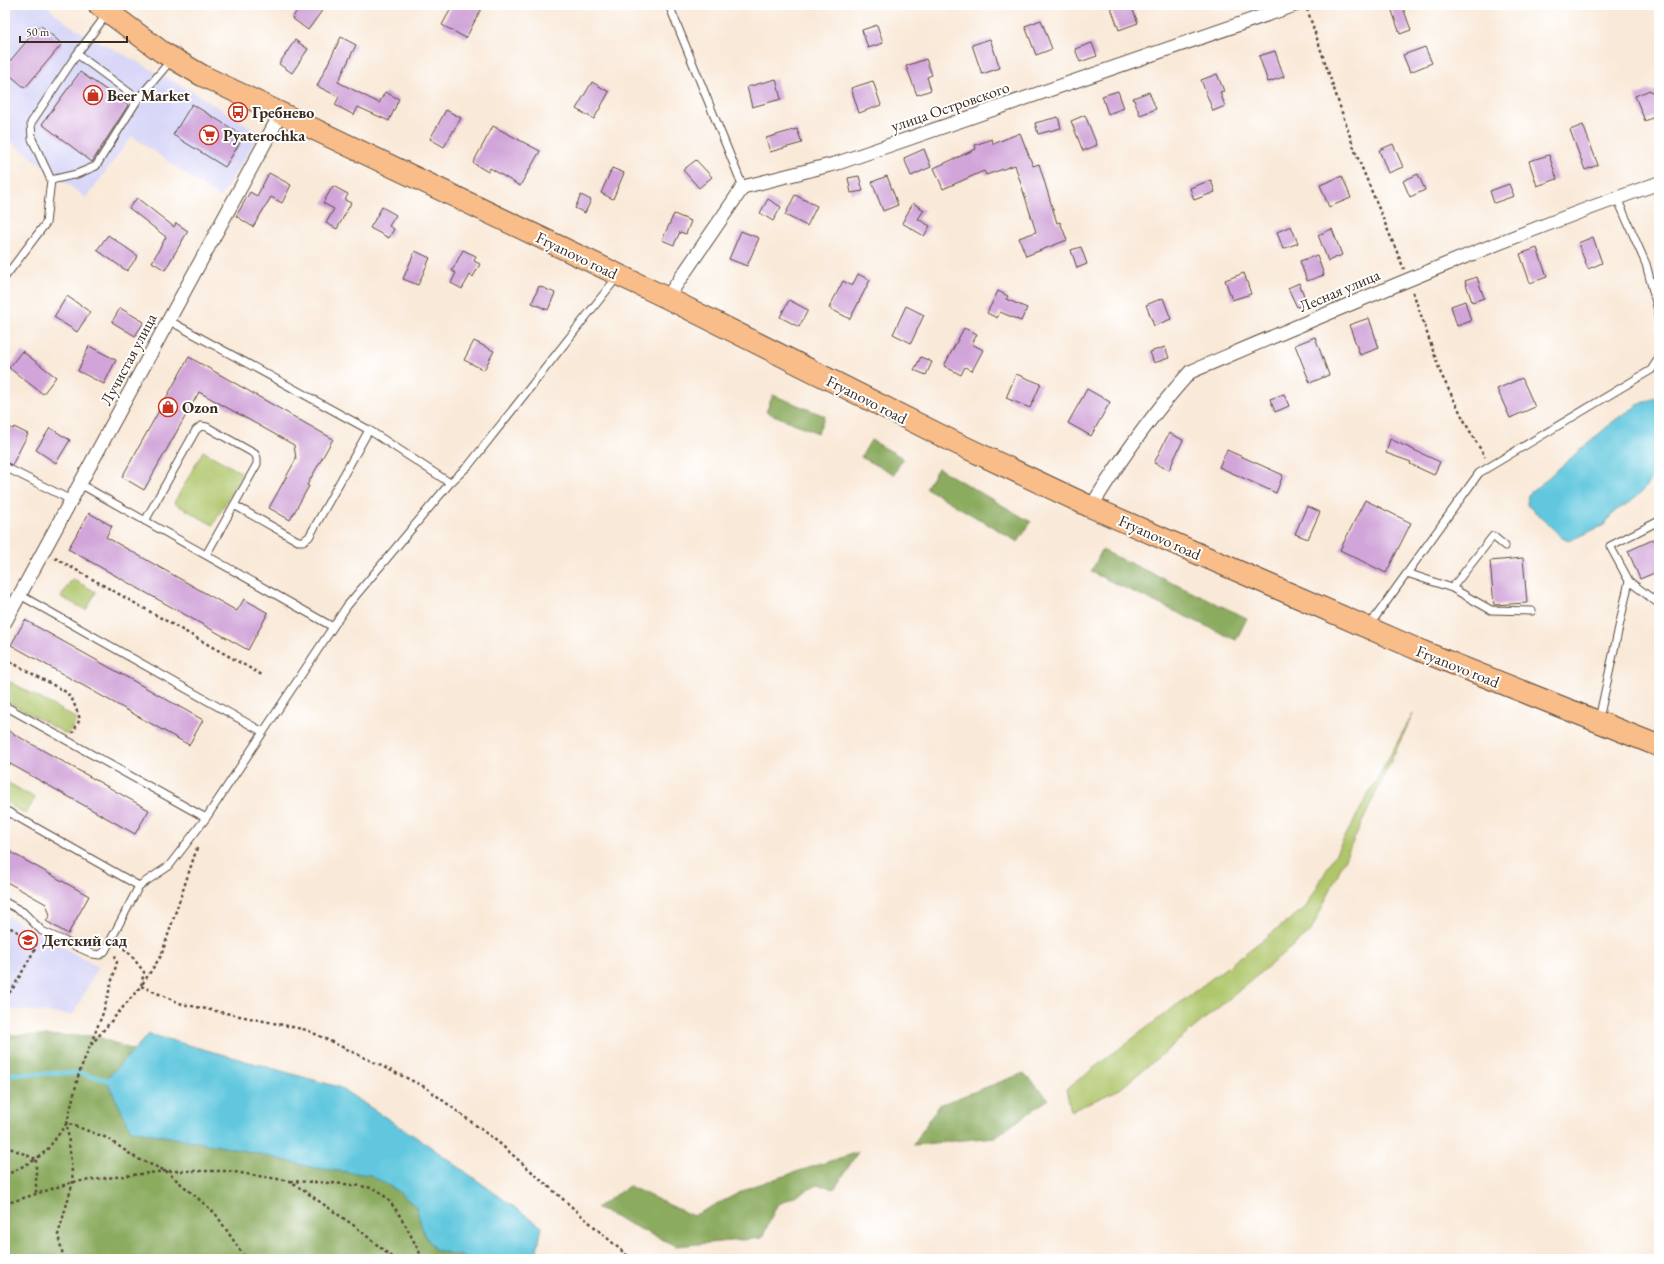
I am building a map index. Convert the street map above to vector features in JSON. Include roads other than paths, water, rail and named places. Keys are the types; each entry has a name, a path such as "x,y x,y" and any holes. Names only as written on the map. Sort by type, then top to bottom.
{"main road":[{"name":"Fryanovo road","path":"104,8 172,58 203,76 667,298 954,442 1091,507 1368,628 1596,722 1659,746"}],"street":[{"name":"улица Островского","path":"743,186 838,162 1295,5"},
{"name":"Лучистая улица","path":"5,622 281,113"},
{"name":"Лесная улица","path":"1091,507 1105,484 1166,399 1190,372 1409,279 1616,198 1659,183"},
{"path":"667,298 743,186"}],"lane":[{"path":"668,5 743,186"},
{"path":"5,277 46,223 51,180 32,139 31,124 77,54 104,8"},
{"path":"77,54 138,99"},
{"path":"51,180 77,174 96,166 138,99 172,58"},
{"path":"1616,198 1646,264 1659,314"},
{"path":"5,902 23,912 42,931 93,954 100,955 105,951 139,886 169,866 206,818 347,606 450,484 469,465 619,275"},
{"path":"168,320 369,430 450,484"},
{"path":"1368,628 1479,473 1651,370 1659,358"},
{"path":"145,521 196,430 201,426 207,427 255,454 257,464 206,555"},
{"path":"234,505 298,541 303,541 309,537 369,430"},
{"path":"5,466 71,500"},
{"path":"80,484 333,627"},
{"path":"1659,520 1610,546 1630,581 1659,604"},
{"path":"1452,588 1493,536 1505,546"},
{"path":"1407,573 1452,588 1491,610 1532,611"},
{"path":"1596,722 1601,710 1630,581"},
{"path":"20,595 263,732"},
{"path":"5,706 206,818"},
{"path":"5,810 139,886"}],"water":[{"path":"1659,396 1659,468 1645,488 1631,502 1615,511 1604,525 1571,540 1562,538 1550,525 1527,505 1528,495 1615,420 1638,405"},
{"path":"149,1034 339,1087 428,1145 542,1227 535,1259 474,1259 435,1250 424,1234 416,1207 398,1191 370,1175 314,1168 251,1152 131,1130 106,1079"}],"waterway":[{"path":"5,1074 79,1073 112,1081"}],"place":[{"name":"Beer Market","path":"93,95"},
{"name":"Гребнево","path":"238,112"},
{"name":"Pyaterochka","path":"209,135"},
{"name":"Ozon","path":"168,407"},
{"name":"Детский сад","path":"28,940"}]}
